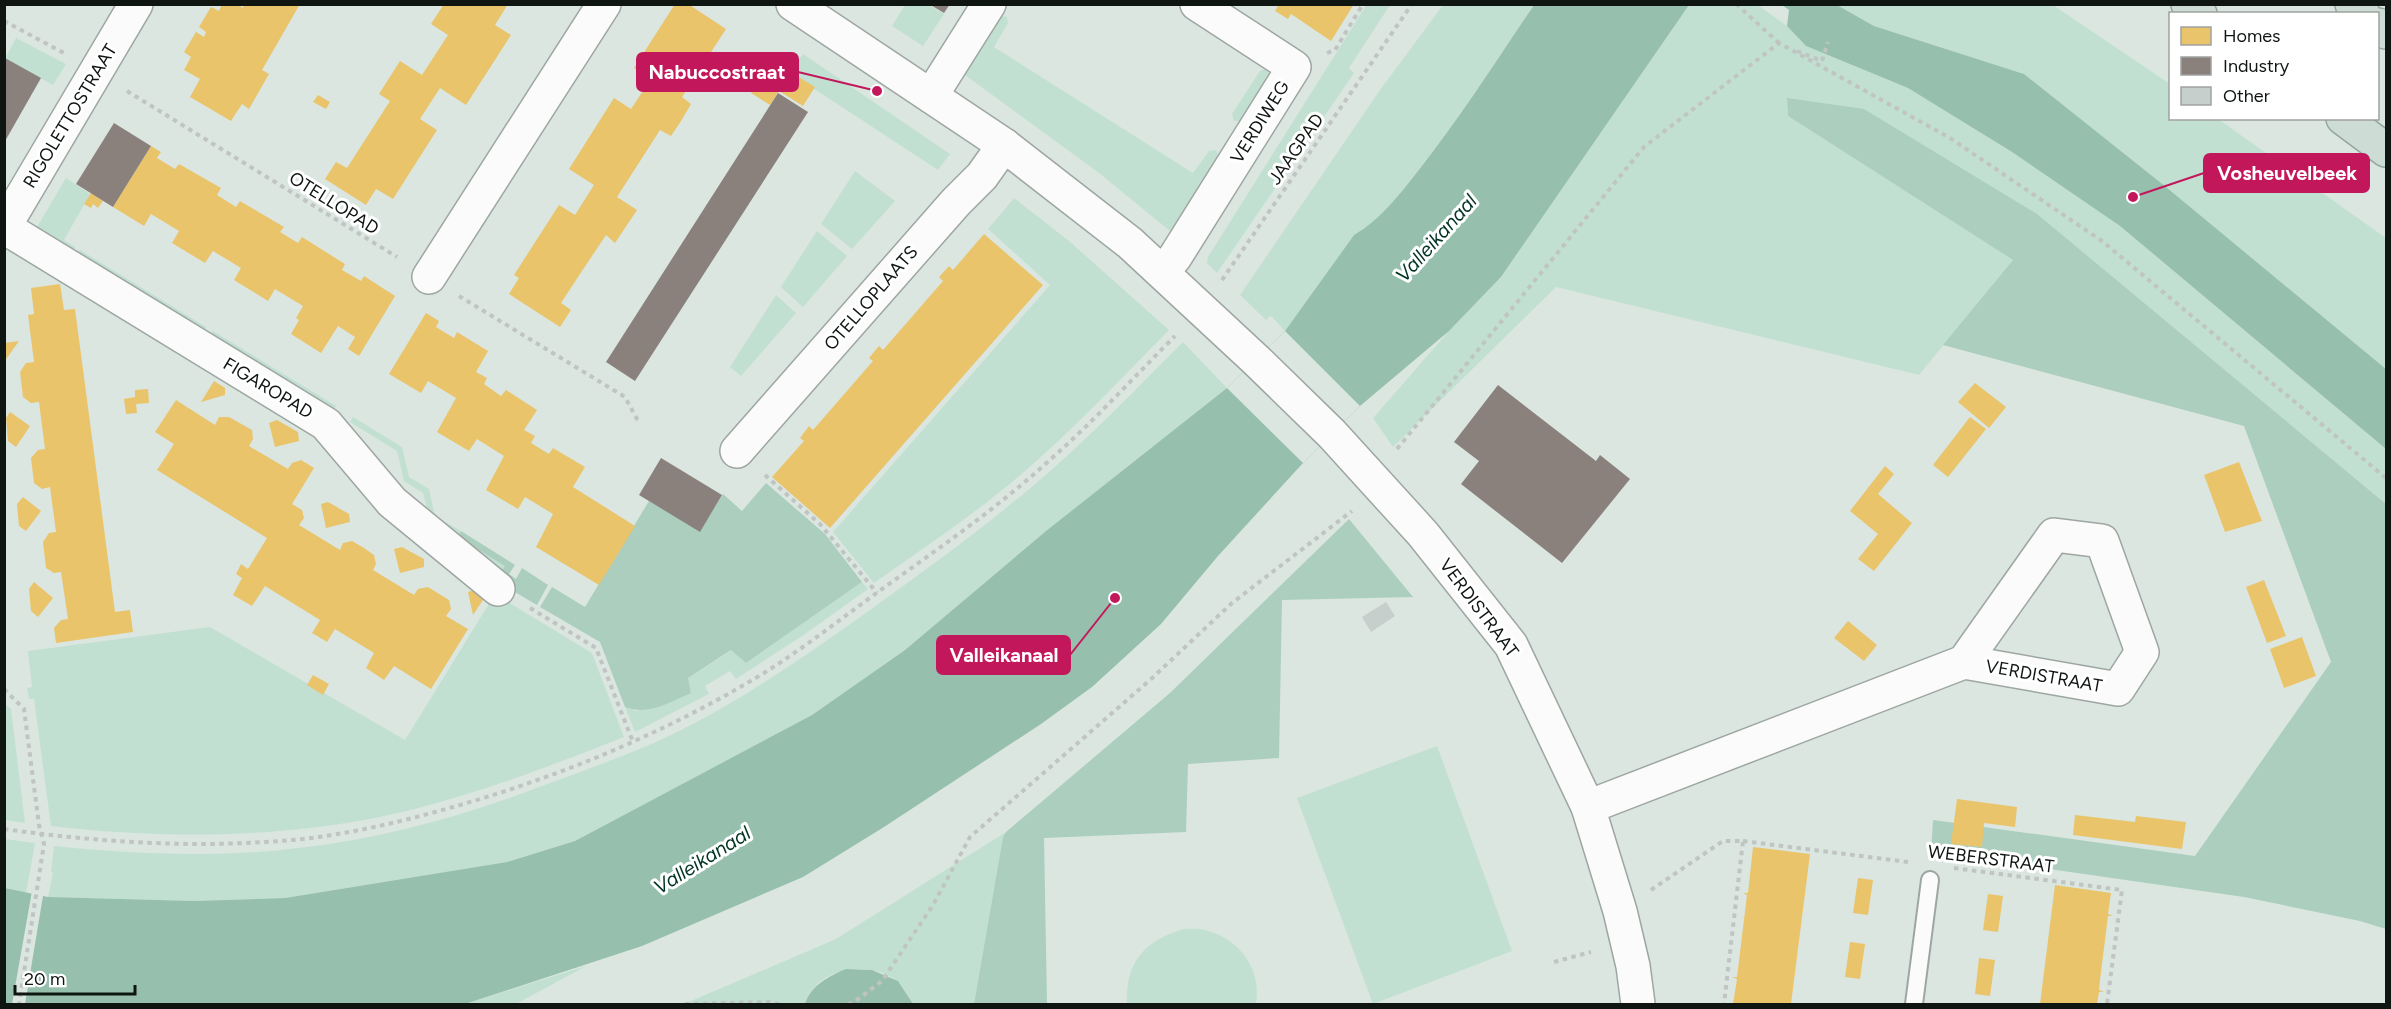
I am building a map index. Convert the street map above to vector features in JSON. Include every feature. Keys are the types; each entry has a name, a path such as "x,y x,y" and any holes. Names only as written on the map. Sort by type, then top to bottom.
{"highway":[{"path":"2346,120 2386,150"}],"street":[{"name":"RIGOLETTOSTRAAT","path":"4,227 136,4"},
{"path":"429,277 604,4"},
{"path":"793,4 1004,145 1130,243 1200,307"},
{"path":"932,96 988,4"},
{"name":"VERDIWEG","path":"1162,272 1175,257 1294,67 1197,4"},
{"name":"OTELLOPLAATS","path":"737,451 956,202 982,176 1004,145"},
{"name":"FIGAROPAD","path":"4,227 326,424 392,502 498,589"},
{"name":"VERDISTRAAT","path":"1200,307 1332,434 1423,534 1511,645 1588,807 1620,911 1633,966 1638,1005"},
{"name":"VERDISTRAAT","path":"1588,807 1964,662 2118,689 2142,652 2102,541 2054,535 1964,662"}],"lane":[{"path":"1914,1005 1930,880"}],"path":[{"path":"1294,67 1335,50 1363,4"},
{"name":"JAAGPAD","path":"4,829 101,841 197,845 305,838 393,823 516,788 633,742 688,716 767,671 1004,500 1050,460 1176,335 1228,272 1412,4"},
{"path":"1736,4 1779,43 1950,138 2102,241 2386,477"},
{"name":"OTELLOPAD","path":"4,21 96,73 626,397 638,421"},
{"path":"1779,43 1822,61 1828,42"},
{"path":"848,1005 853,1004 882,981 933,905 970,837 1142,687 1232,603 1353,510 1372,479 1644,147 1779,43"},
{"path":"737,451 820,524 877,593"},
{"path":"498,589 596,648 633,742"},
{"path":"4,688 24,709 41,834 45,844 19,1005"},
{"name":"WEBERSTRAAT","path":"1620,911 1724,840 1909,862"},
{"path":"1724,1005 1743,841"},
{"name":"WEBERSTRAAT","path":"1944,867 2122,890 2107,1005"},
{"path":"685,1005 769,1002 779,1005"}],"shaded area":[{"path":"1367,4 1390,5 1349,68 1354,73 1217,273 1207,263 1208,257"},
{"path":"905,5 929,5 944,14 923,46 892,26"},
{"path":"1443,5 1534,5 1477,89 1404,189 1373,222 1354,235 1285,331 1271,316 1266,320 1240,295 1380,90"},
{"path":"1689,5 1758,5 1787,26 1806,46 1908,88 2012,152 2120,226 2386,449 2386,504 2075,246 1787,99 1788,116 2013,260 1919,375 1556,287 1393,447 1373,418 1449,331 1501,277"},
{"path":"1837,5 2053,5 2169,83 2169,120 2219,120 2386,238 2386,369 2166,187 2024,74 1874,26"},
{"path":"1002,16 1007,17 1008,23 994,47 1193,173 1209,151 1216,150 1219,157 1176,226 1170,231 1099,173 965,75"},
{"path":"16,38 66,64 53,85 5,59"},
{"path":"803,54 950,154 938,170 790,73"},
{"path":"1265,69 1271,75 1242,121 1234,121 1232,114 1260,71"},
{"path":"1787,98 1864,109 2037,214 2386,504 2386,929 2360,921 2244,897 1931,852 1933,820 2195,856 2331,662 2244,426 1943,345 2013,260 1788,116"},
{"path":"855,171 895,201 852,249 821,224"},
{"path":"66,178 90,194 64,240 75,247 73,251 36,229"},
{"path":"1014,198 1069,241 1169,330 1081,420 1025,471 970,515 874,583 833,532 1050,285 988,229"},
{"path":"817,231 847,256 803,307 781,287"},
{"path":"80,250 206,327 203,332 77,255"},
{"path":"776,295 796,313 741,376 730,367"},
{"path":"213,331 336,406 332,411 209,335"},
{"path":"1183,342 1227,388 1046,531 905,650 812,715 575,841 507,862 285,898 195,901 48,897 53,873 51,872 54,846 145,853 207,854 268,851 360,839 422,825 512,797 656,742 712,714 792,664 983,526 1066,456"},
{"path":"353,417 402,447 409,477 429,489 435,516 461,531 458,537 506,566 496,581 430,520 423,493 404,481 397,451 350,422"},
{"path":"766,483 825,534 862,582 746,663 731,650 688,678 691,693 650,709 625,707 600,642 540,607 552,587 585,607 649,501 700,531 723,494 742,511"},
{"path":"1349,519 1413,597 1282,600 1279,758 1188,764 1186,832 1044,838 1047,1004 974,1004 1003,837 1006,832 1170,693"},
{"path":"461,531 515,565 509,574 516,579 522,568 548,585 537,605 496,581 505,566 458,537"},
{"path":"862,582 868,589 805,634 736,679 730,671 705,686 709,694 635,732 625,707 636,711 691,693 688,678 732,650 746,663"},
{"path":"495,594 592,653 624,737 548,767 470,793 390,815 350,823 277,831 212,834 148,834 51,826 34,699 29,699 27,688 32,687 28,651 210,627 405,740"},
{"path":"5,704 11,709 25,823 5,820"},
{"path":"1437,746 1512,951 1373,1004 1297,798"},
{"path":"1006,832 1003,837 974,1004 913,1004 897,981 872,970 858,969 831,975 820,982 811,992 805,1004 684,1004 836,939"},
{"path":"5,839 35,843 26,893 5,888"},
{"path":"1184,929 1199,929 1220,935 1239,949 1247,958 1256,980 1256,1004 1127,1004 1130,976 1140,955 1158,939"},
{"path":"586,966 516,1004 465,1004"}],"water":[{"path":"1534,5 1689,5 1501,277 1449,331 1360,406 1303,463 1218,556 1161,624 1092,687 1041,724 884,827 803,877 642,946 465,1004 5,1004 5,888 48,897 195,901 285,898 507,862 575,841 812,715 905,650 1046,531 1227,388 1285,331 1354,235 1373,222 1404,189 1478,89"},
{"path":"1782,5 1837,5 1874,26 2024,74 2166,187 2386,369 2386,449 2120,226 2012,152 1908,88 1806,46 1787,26 1789,10"},
{"path":"846,969 872,970 898,981 913,1004 805,1004 816,987 827,978"}],"pier":[{"path":"1285,331 1360,406 1303,463 1227,388"},
{"path":"32,891 44,893 25,1004 12,1004"}],"building: Homes":[{"path":"222,4 237,4 243,8 244,4 300,4 262,70 269,74 249,109 242,104 231,121 190,97 200,79 184,70 191,57 184,52 196,32 204,37 206,32 199,27 211,7 219,11"},
{"path":"444,4 508,4 495,25 511,35 466,105 440,88 420,119 437,130 393,199 376,189 366,205 325,179 336,162 347,168 390,101 379,94 400,61 422,75 448,35 431,24"},
{"path":"675,4 688,4 726,29 682,97 691,104 681,121 671,136 660,130 617,197 637,210 615,243 606,235 580,274 561,303 571,310 560,327 509,294 519,278 514,275 559,205 575,215 594,185 569,169 614,98 631,109 651,79 634,68"},
{"path":"1275,4 1354,4 1331,41 1291,14 1288,19 1275,11 1278,6"},
{"path":"772,61 815,87 803,106 779,91 770,105 751,93"},
{"path":"318,95 330,102 326,109 313,102"},
{"path":"151,146 161,152 157,158 175,169 179,164 221,188 217,195 236,207 240,201 284,227 280,232 298,243 302,237 345,264 342,270 361,281 364,276 395,296 359,356 348,349 355,337 338,326 321,353 291,334 299,320 296,318 303,306 275,289 268,301 234,280 241,268 213,251 205,263 172,243 179,231 151,214 144,226 113,207"},
{"path":"91,193 103,201 98,208 93,204 91,208 84,204"},
{"path":"984,234 1043,285 830,528 772,477 804,441 800,438 809,426 813,430 873,361 869,358 879,346 883,350 943,281 939,277 949,266 953,270"},
{"path":"60,284 64,310 75,309 115,612 130,610 133,632 56,643 54,628 61,620 68,619 61,572 54,573 46,568 43,542 49,533 56,532 50,487 42,489 34,483 31,458 38,450 45,449 39,402 31,403 23,397 20,372 26,363 34,362 28,315 34,314 31,288"},
{"path":"426,313 439,321 436,327 454,338 457,332 488,351 476,372 487,378 484,384 501,396 506,390 537,410 524,430 535,436 531,443 549,454 553,448 585,467 573,487 635,526 599,585 536,547 553,514 525,497 518,509 486,490 504,456 477,439 469,451 437,432 456,398 428,381 421,393 389,374"},
{"path":"19,341 4,362 4,343"},
{"path":"214,381 225,388 225,395 201,402"},
{"path":"1975,383 2006,407 1989,428 1958,402"},
{"path":"148,389 149,403 136,404 137,413 126,414 124,399 135,397 135,390"},
{"path":"176,400 215,425 219,417 229,417 252,430 253,439 249,446 288,469 292,463 301,460 314,468 292,504 302,510 304,518 299,525 340,550 343,543 352,541 364,548 374,555 376,564 373,570 414,595 418,589 428,587 449,600 451,609 446,616 468,629 431,689 394,666 384,680 366,668 374,653 335,629 327,642 312,633 320,620 265,586 252,606 233,595 242,578 236,574 241,564 248,569 267,538 157,470 174,444 155,432"},
{"path":"10,412 30,426 16,447 8,441 6,418"},
{"path":"1970,417 1986,429 1948,477 1933,465"},
{"path":"277,420 298,432 299,441 275,447 269,423"},
{"path":"2239,462 2262,521 2225,532 2204,475"},
{"path":"1885,466 1894,474 1878,494 1912,523 1874,571 1858,559 1878,534 1850,511"},
{"path":"23,497 41,511 26,531 19,526 17,504"},
{"path":"328,502 349,514 350,522 326,528 321,504"},
{"path":"402,547 424,559 424,567 400,573 394,549"},
{"path":"2264,580 2286,636 2267,643 2246,587"},
{"path":"34,582 53,598 38,617 31,611 29,589"},
{"path":"474,590 485,597 473,615 468,592"},
{"path":"1848,621 1877,645 1864,661 1834,638"},
{"path":"2302,637 2316,676 2284,688 2270,649"},
{"path":"313,675 329,684 323,695 307,685"},
{"path":"1957,799 2017,807 2015,827 1984,823 1982,847 1951,844"},
{"path":"2075,815 2135,822 2136,816 2186,822 2182,849 2073,835"},
{"path":"1753,847 1810,854 1791,1004 1733,1004 1737,979 1732,977 1737,977 1747,895 1743,893 1748,893"},
{"path":"1858,878 1873,880 1868,915 1853,913"},
{"path":"2055,885 2111,893 2108,914 2113,916 2108,916 2099,990 2104,992 2099,992 2097,1004 2040,1004"},
{"path":"1988,894 2003,896 1998,932 1983,930"},
{"path":"1850,942 1865,944 1860,979 1845,977"},
{"path":"1979,958 1995,960 1990,996 1975,994"}],"building: Industry":[{"path":"929,4 950,4 944,13"},
{"path":"5,58 41,78 4,143 4,60"},
{"path":"778,93 808,112 635,381 606,362"},
{"path":"114,123 151,146 113,207 76,184"},
{"path":"1498,385 1596,461 1600,455 1630,479 1562,563 1461,484 1479,461 1454,442"},
{"path":"661,458 722,495 700,532 639,495"}],"building: Other":[{"path":"1386,602 1395,616 1371,632 1362,617"}],"place":[{"name":"Nabuccostraat","path":"877,91"},
{"name":"Vosheuvelbeek","path":"2133,197"},
{"name":"Valleikanaal","path":"1115,598"}]}
